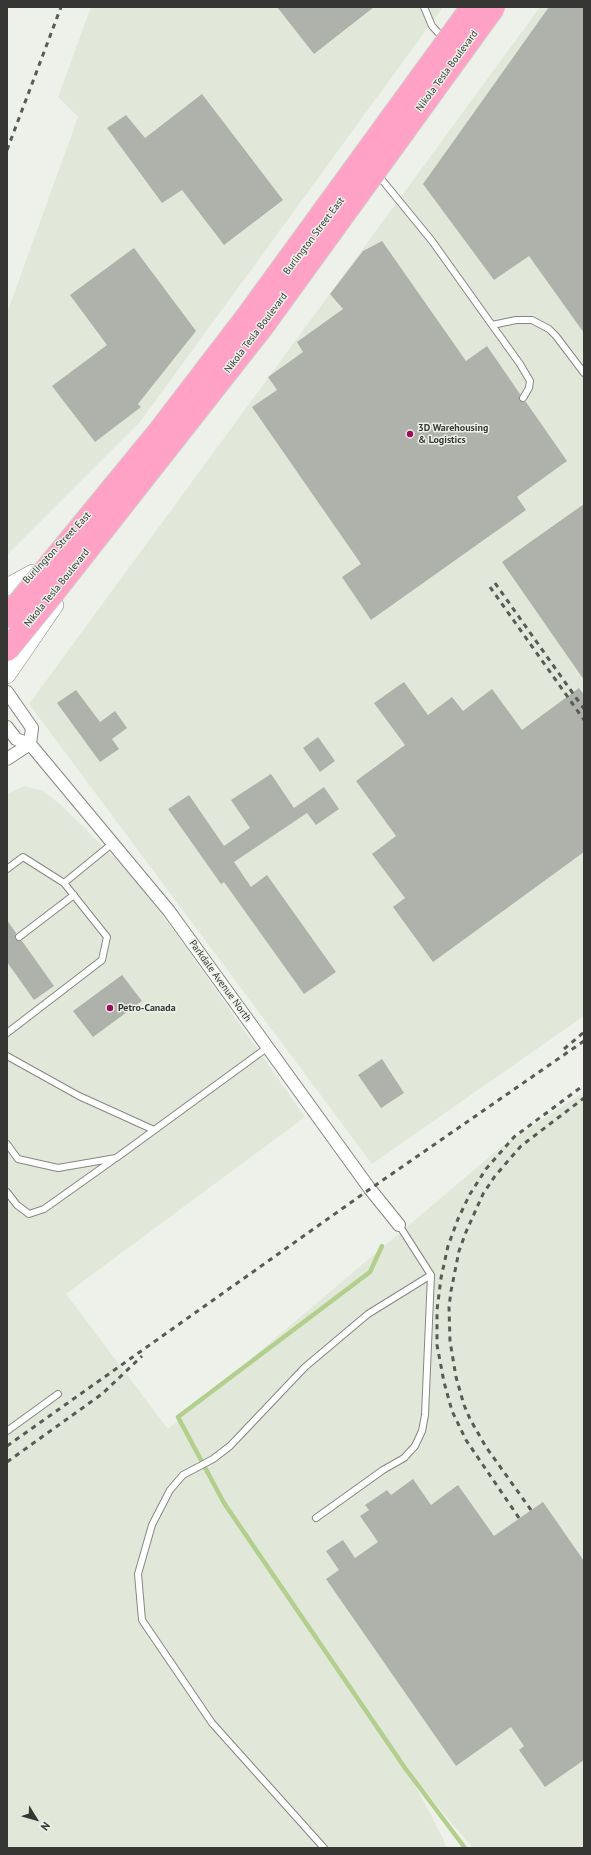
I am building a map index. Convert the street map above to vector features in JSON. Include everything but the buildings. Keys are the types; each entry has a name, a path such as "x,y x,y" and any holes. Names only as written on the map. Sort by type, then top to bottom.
{"highway":[{"name":"Nikola Tesla Boulevard","path":"7,617 165,424 248,314 472,7"},
{"name":"Nikola Tesla Boulevard","path":"7,650 263,326 494,7"}],"main road":[{"name":"Burlington Street East","path":"7,602 86,515 128,482 226,355 482,7"},
{"name":"Burlington Street East","path":"7,676 107,532 128,482"},
{"path":"7,633 49,574 86,515"},
{"path":"7,587 33,573"}],"street":[{"path":"7,692 32,728 30,744 7,759"},
{"name":"Parkdale Avenue North","path":"7,727 16,739 30,744 169,911 370,1189 400,1225"}],"lane":[{"path":"424,7 432,26 453,47"},
{"path":"368,163 419,223 520,364 530,381 529,388 523,398"},
{"path":"492,325 516,320 532,320 549,329 556,336 584,373"},
{"path":"64,883 113,843"},
{"path":"7,869 23,857 64,883 107,937 102,960 7,1033"},
{"path":"19,937 74,895"},
{"path":"7,1192 17,1205 30,1214 44,1209 268,1047"},
{"path":"7,1056 79,1096 154,1130"},
{"path":"7,1144 18,1159 58,1168 116,1158"},
{"path":"316,1518 383,1470 404,1458 419,1439 425,1416 432,1275 400,1225"},
{"path":"324,1848 212,1723 142,1620 138,1574 152,1526 170,1490 183,1475 213,1459 230,1446 305,1367 368,1314 432,1275"},
{"path":"7,1431 58,1394"}],"shaded area":[{"path":"91,7 443,7 140,422 7,555 7,313 78,117 58,97"},
{"path":"540,7 584,7 584,1016 372,1164 29,704"},
{"path":"25,786 43,791 59,803 133,876 185,946 305,1117 66,1294 168,1429 501,1147 584,1092 584,1848 473,1848 407,1770 443,1838 446,1848 7,1848 7,794"}],"waterway":[{"path":"382,1246 370,1272 178,1417 224,1503 405,1768 465,1848"}],"railway":[{"path":"7,150 61,7"},
{"path":"495,583 584,709"},
{"path":"490,587 584,720"},
{"path":"564,1049 584,1032"},
{"path":"7,1446 370,1189 584,1041"},
{"path":"519,1518 466,1440 452,1411 444,1382 437,1345 437,1310 441,1278 448,1246 458,1219 470,1194 486,1169 514,1137 584,1085"},
{"path":"531,1510 486,1447 464,1405 456,1377 450,1341 449,1307 451,1291 459,1251 466,1232 483,1194 495,1176 521,1146 584,1098"},
{"path":"7,1462 102,1394 142,1356"}],"place":[{"name":"3D Warehousing & Logistics","path":"410,434"},
{"name":"Petro-Canada","path":"110,1008"}]}
